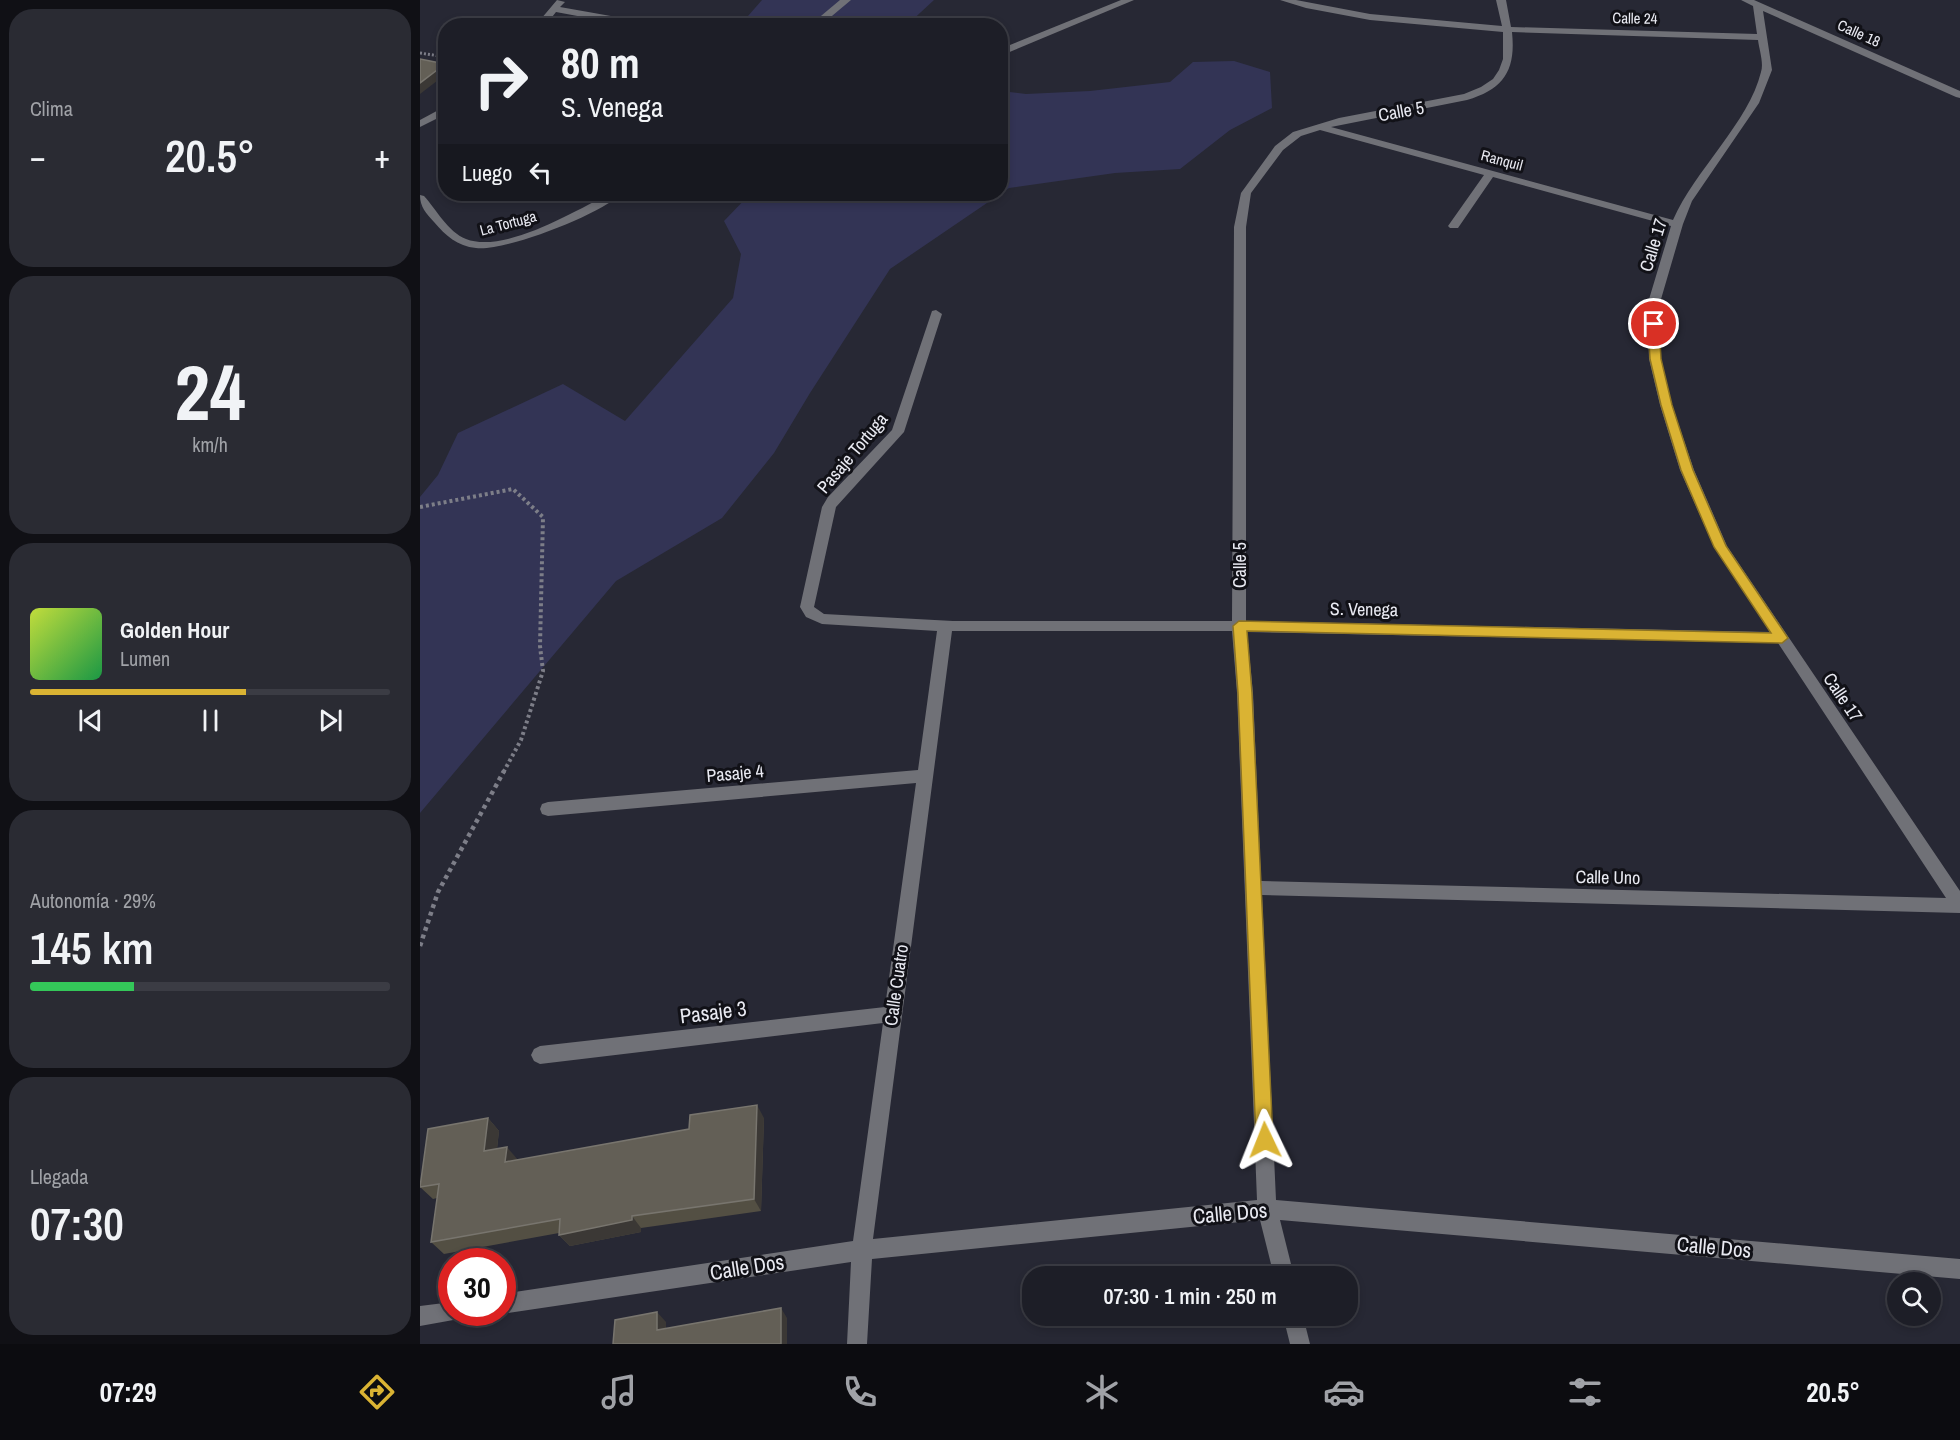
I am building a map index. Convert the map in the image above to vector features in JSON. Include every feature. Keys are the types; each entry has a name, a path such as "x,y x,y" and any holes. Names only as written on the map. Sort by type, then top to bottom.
{"street":[{"path":"546,18 562,0"},
{"path":"823,18 846,0"},
{"path":"1008,50 1129,0"},
{"name":"Calle 24","path":"1285,0 1384,20 1508,30 1761,37"},
{"name":"Calle 5","path":"1281,1266 1267,1209 1255,888 1245,693 1239,626 1240,227 1246,193 1279,148 1297,134 1318,126 1439,104 1486,91 1500,80 1510,54 1508,30 1501,0"},
{"name":"Calle 17","path":"1751,2 1767,70 1754,103 1687,201 1677,224 1653,306 1655,359 1666,405 1687,470 1721,547 1960,905"},
{"name":"Calle 18","path":"1751,2 1960,95"},
{"path":"554,9 605,18"},
{"path":"420,124 438,114"},
{"name":"Ranquil","path":"1318,126 1677,224"},
{"path":"1454,226 1490,172"},
{"name":"La Tortuga","path":"420,198 458,240 476,247 497,244 558,225 603,201"},
{"name":"Pasaje Tortuga","path":"936,314 898,432 829,507 807,607 811,614 822,619 951,626"},
{"name":"S. Venega","path":"951,626 1239,626 1782,638"},
{"name":"Calle Cuatro","path":"857,1344 862,1250 892,1014 925,776 951,626"},
{"name":"Pasaje 4","path":"548,809 925,776"},
{"name":"Calle Uno","path":"1255,888 1960,905"},
{"name":"Pasaje 3","path":"540,1055 892,1014"},
{"name":"Calle Dos","path":"516,1302 862,1250 1267,1209 1960,1269"},
{"path":"420,1316 438,1314"},
{"path":"1296,1326 1300,1344"}],"path":[{"path":"420,53 438,56"},
{"path":"420,507 513,489 543,517 540,646 543,671 521,740 438,892 420,946"}],"shaded area":[{"path":"762,0 934,0 915,18 749,18 748,16"},
{"path":"1234,61 1270,72 1272,108 1230,130 1180,169 1115,173 1008,189 1008,92 1026,94 1090,91 1170,82 1193,62"},
{"path":"743,201 990,201 890,269 774,453 722,518 616,581 420,813 420,497 438,475 458,433 563,384 625,421 733,298 741,254 724,221"}],"building":[{"path":"420,59 438,63 438,69 420,83"},
{"path":"757,1105 754,1199 632,1216 632,1220 559,1235 560,1219 431,1242 439,1184 420,1187 428,1129 488,1118 484,1151 507,1147 505,1162 689,1129 690,1115"},
{"path":"781,1308 781,1344 613,1344 615,1320 657,1312 657,1330"}],"route":[{"path":"1265,1140 1255,888 1245,693 1239,626 1782,638 1721,547 1687,470 1666,405 1655,359 1654,324"}]}
